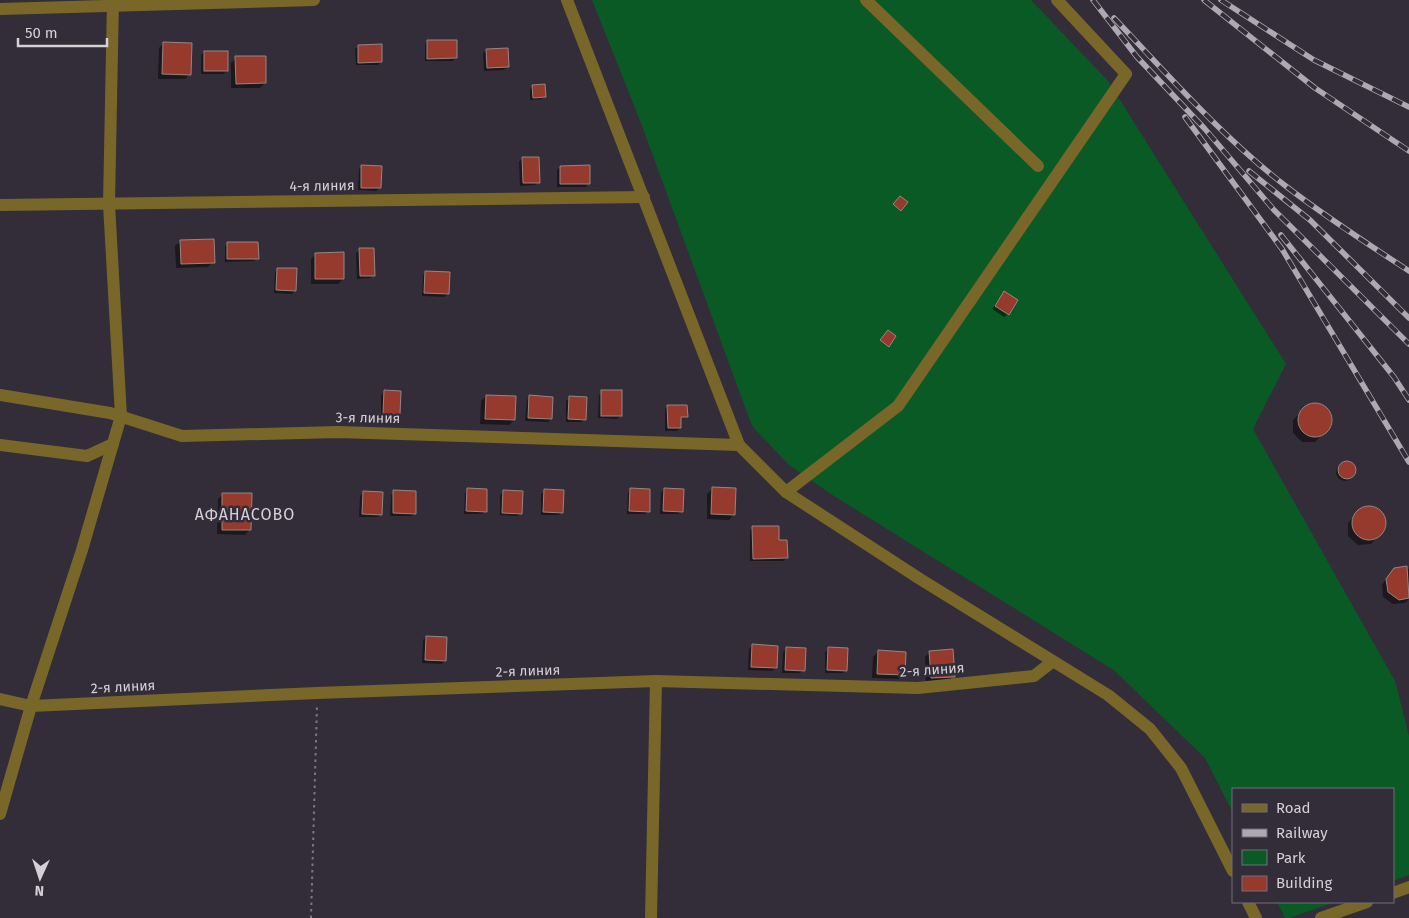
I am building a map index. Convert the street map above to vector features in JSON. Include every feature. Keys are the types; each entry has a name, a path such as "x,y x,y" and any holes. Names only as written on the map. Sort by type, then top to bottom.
{"street":[{"path":"0,9 113,3 314,0"},
{"path":"567,0 739,445 786,492 1052,662 1108,695 1150,729 1180,768 1232,869"},
{"path":"866,0 1038,166"},
{"path":"786,492 898,406 1126,74 1057,0"},
{"path":"0,814 31,706 82,550 121,416 109,204 113,3"},
{"name":"4-я линия","path":"0,204 644,197"},
{"name":"3-я линия","path":"0,395 121,416 182,436 338,432 739,445"},
{"path":"0,445 87,456 113,444"},
{"name":"2-я линия","path":"0,699 31,706 317,693 656,681 918,688 1034,676 1052,662"},
{"path":"651,918 656,681"},
{"path":"1394,893 1409,887"},
{"path":"1248,903 1256,918"},
{"path":"1321,918 1364,903"}],"path":[{"path":"311,918 317,693"}],"green space":[{"path":"592,0 1031,0 1108,81 1286,364 1253,429 1395,681 1409,736 1409,875 1394,881 1394,788 1232,788 1232,811 1205,758 1115,671 834,496 789,465 752,426 641,123"},
{"path":"1278,903 1332,903 1289,918 1285,918"}],"building":[{"path":"427,40 457,40 457,58 427,59"},
{"path":"163,42 192,43 191,75 162,74"},
{"path":"382,44 382,62 358,63 358,45"},
{"path":"508,48 509,67 487,68 486,49"},
{"path":"204,51 228,51 228,71 204,71"},
{"path":"235,56 266,56 266,83 236,84"},
{"path":"545,84 546,97 533,98 532,85"},
{"path":"522,157 539,157 540,183 523,183"},
{"path":"361,165 382,166 381,188 361,188"},
{"path":"590,165 590,184 560,184 560,166"},
{"path":"900,196 908,202 901,211 893,204"},
{"path":"214,239 215,263 181,264 180,240"},
{"path":"227,242 258,242 259,259 227,259"},
{"path":"359,248 374,248 375,276 360,276"},
{"path":"344,252 344,279 315,279 315,253"},
{"path":"277,268 297,268 296,291 276,290"},
{"path":"425,271 450,272 449,294 424,293"},
{"path":"1004,291 1018,300 1009,315 995,306"},
{"path":"888,330 896,336 889,347 880,340"},
{"path":"384,390 401,391 400,414 383,414"},
{"path":"601,390 622,390 622,416 601,416"},
{"path":"486,395 516,396 515,420 485,419"},
{"path":"529,395 553,397 552,419 528,418"},
{"path":"569,396 587,397 586,420 568,419"},
{"path":"1315,403 1322,404 1327,408 1331,413 1331,427 1327,432 1322,436 1315,437 1308,436 1303,432 1299,427 1298,420 1299,413 1303,408 1308,404"},
{"path":"667,405 687,405 688,417 681,417 681,428 668,428"},
{"path":"1347,461 1353,464 1356,470 1353,476 1347,479 1341,476 1338,470 1341,464"},
{"path":"712,487 736,488 735,515 711,514"},
{"path":"467,488 487,489 487,512 466,511"},
{"path":"630,488 650,489 650,512 629,511"},
{"path":"664,488 684,489 683,512 663,511"},
{"path":"544,489 564,490 563,513 543,512"},
{"path":"393,490 416,491 416,514 393,513"},
{"path":"503,490 523,491 522,514 502,513"},
{"path":"363,491 383,492 382,515 362,514"},
{"path":"222,493 252,493 251,530 222,530"},
{"path":"1369,506 1376,507 1381,511 1385,516 1385,530 1381,535 1376,539 1369,540 1362,539 1357,535 1353,530 1352,523 1353,516 1357,511 1362,507"},
{"path":"752,526 779,526 779,540 787,540 788,558 753,559"},
{"path":"1407,566 1409,598 1399,600 1388,592 1386,579 1394,568"},
{"path":"426,636 447,637 446,661 425,660"},
{"path":"752,644 778,646 777,668 751,667"},
{"path":"786,647 806,648 805,671 785,670"},
{"path":"828,647 848,648 847,671 827,670"},
{"path":"953,649 955,677 931,678 929,651"},
{"path":"878,650 906,652 905,675 877,674"}],"railway":[{"path":"1093,0 1137,57 1205,129 1274,210 1409,344"},
{"path":"1204,0 1315,88 1409,151"},
{"path":"1221,0 1314,60 1409,107"},
{"path":"1114,18 1197,106 1263,168 1317,209 1409,271"},
{"path":"1185,117 1282,249 1409,462"},
{"path":"1249,171 1310,220 1409,318"},
{"path":"1281,235 1394,377 1409,400"}],"district":[{"name":"АФАНАСОВО","path":"245,514"}]}
